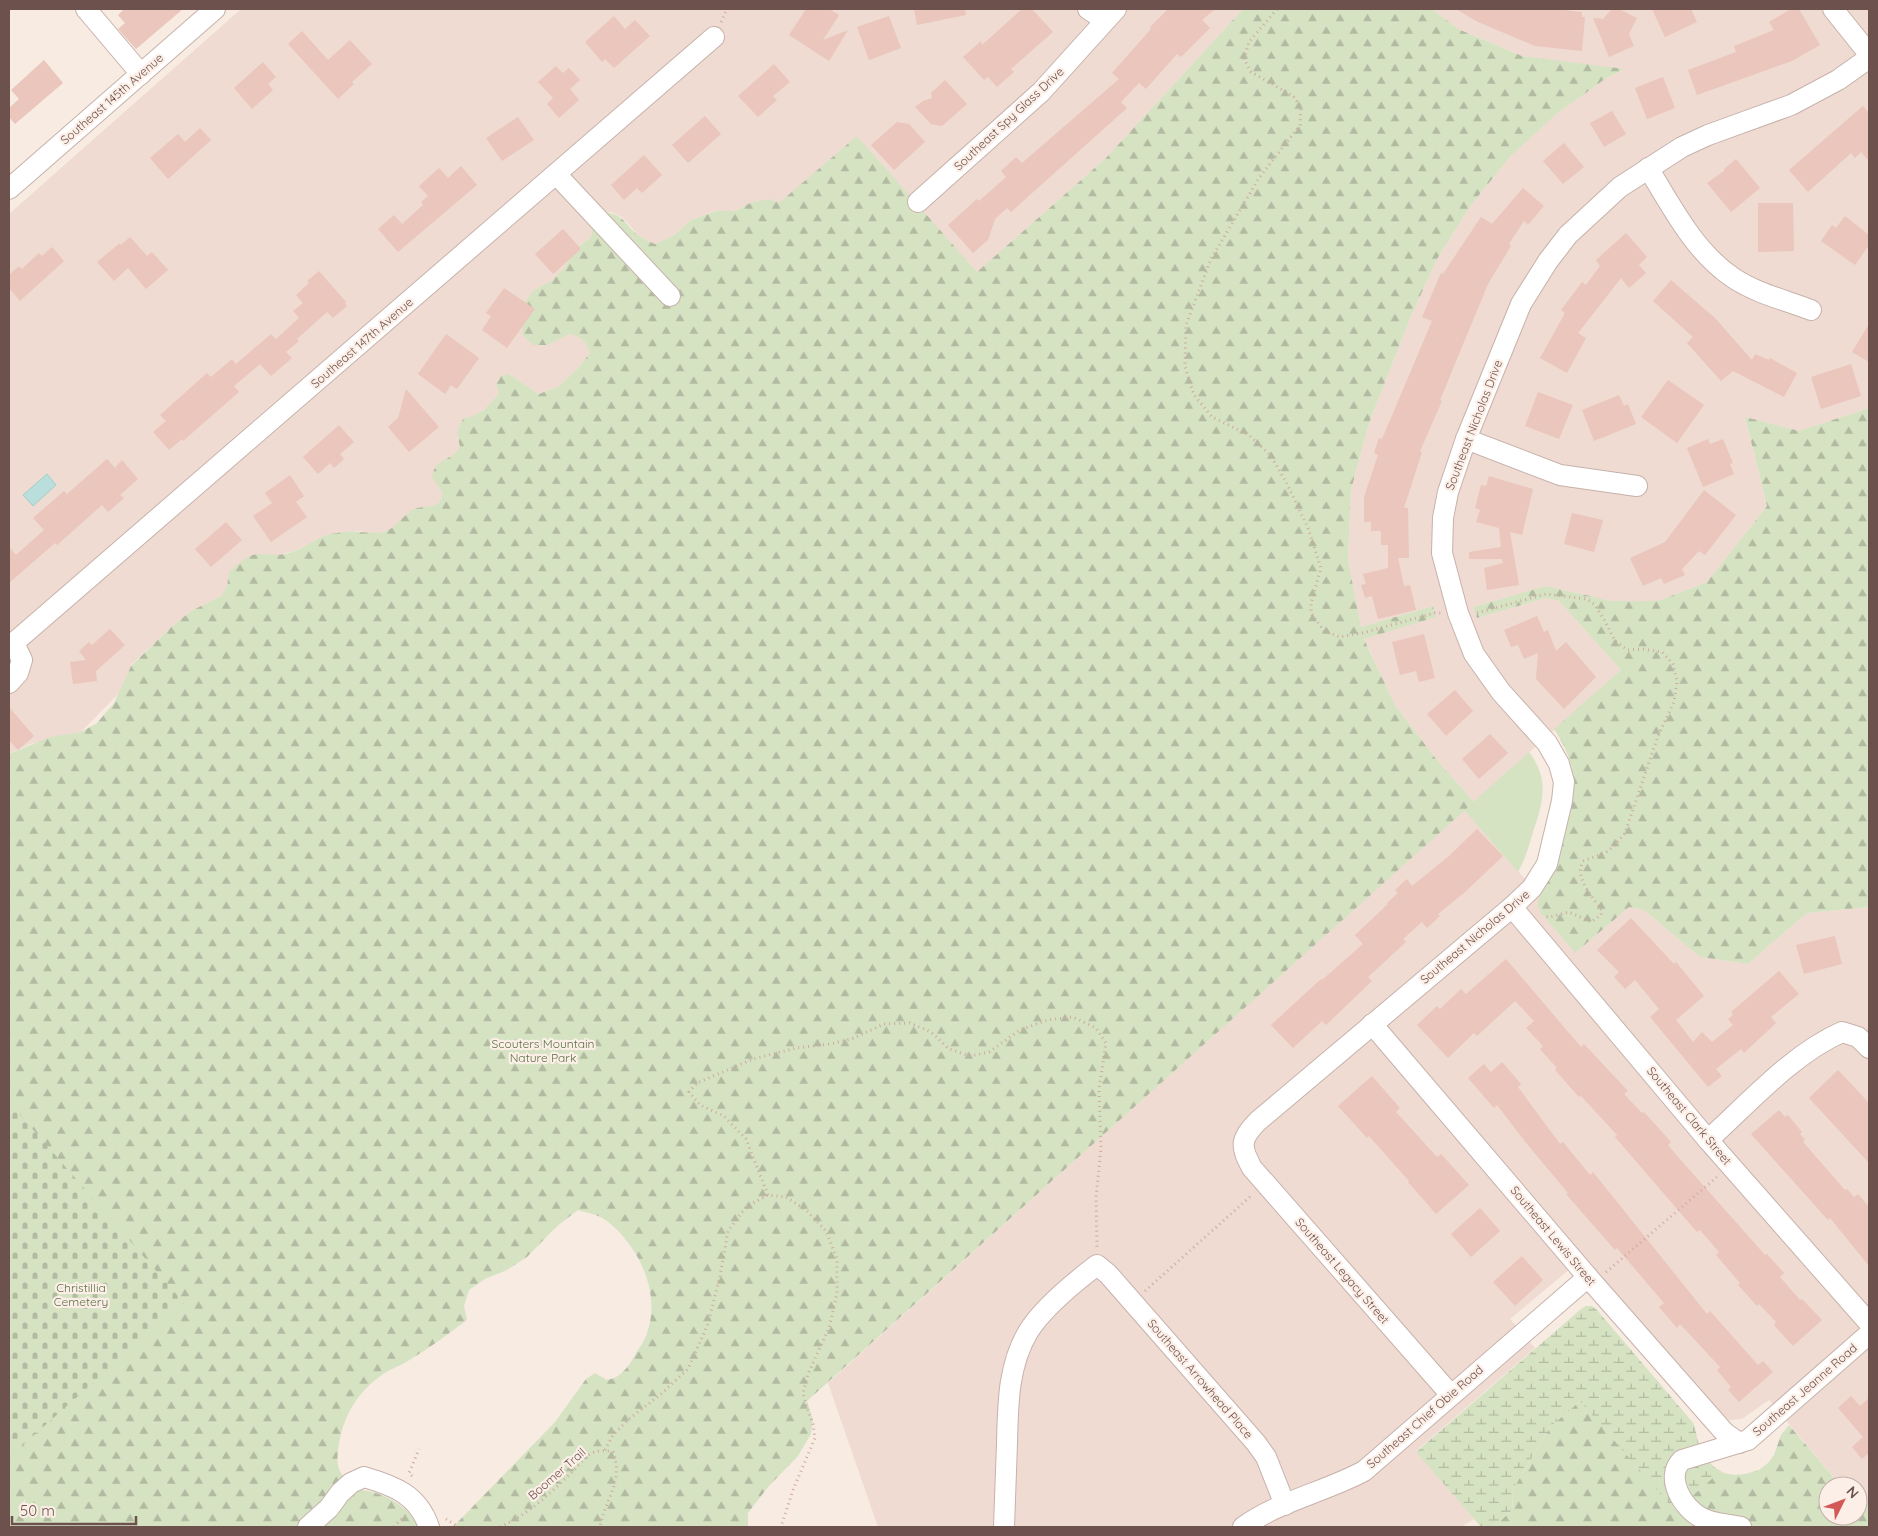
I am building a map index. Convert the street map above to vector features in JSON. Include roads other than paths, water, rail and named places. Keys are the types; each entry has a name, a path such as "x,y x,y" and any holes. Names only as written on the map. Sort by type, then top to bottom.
{"street":[{"path":"86,9 141,74"},
{"name":"Southeast 145th Avenue","path":"9,189 216,9"},
{"path":"1088,9 1111,14"},
{"path":"1833,9 1869,54"},
{"name":"Southeast Spy Glass Drive","path":"918,202 1041,92 1111,14"},
{"name":"Southeast 147th Avenue","path":"11,645 714,37"},
{"name":"Southeast Nicholas Drive","path":"1242,1142 1249,1130 1258,1121 1512,907 1532,888 1547,864 1562,801 1564,782 1559,764 1547,743 1501,692 1474,654 1458,613 1442,553 1443,518 1448,492 1466,439 1521,304 1548,261 1568,235 1620,187 1682,147 1708,135 1791,105 1838,80 1869,58"},
{"path":"1648,168 1691,238 1709,259 1733,278 1756,290 1811,310"},
{"path":"556,174 670,296"},
{"path":"1466,439 1560,475 1637,486"},
{"path":"9,683 18,673 22,660 11,645"},
{"name":"Southeast Clark Street","path":"1512,907 1708,1140 1869,1323"},
{"name":"Southeast Lewis Street","path":"1372,1024 1725,1433 1739,1443"},
{"path":"1708,1140 1789,1067 1822,1041 1842,1032 1858,1037 1869,1048"},
{"name":"Southeast Legacy Street","path":"1242,1142 1245,1155 1252,1168 1451,1396"},
{"name":"Southeast Arrowhead Place","path":"1004,1527 1009,1390 1015,1359 1029,1331 1040,1317 1081,1277 1097,1266 1108,1274 1256,1443 1266,1456 1285,1505"},
{"name":"Southeast Chief Obie Road","path":"1243,1527 1285,1505 1343,1482 1364,1471 1591,1280"},
{"name":"Southeast Jeanne Road","path":"1741,1527 1703,1519 1686,1507 1674,1477 1678,1464 1682,1460 1748,1440 1869,1334"},
{"path":"308,1527 330,1508 340,1493 351,1483 364,1477 400,1490 436,1520"}],"water":[{"path":"47,474 56,485 33,506 23,495"}],"park label":[{"name":"Scouters Mountain Nature Park","path":"543,1051"},
{"name":"Christillia Cemetery","path":"81,1295"}]}
